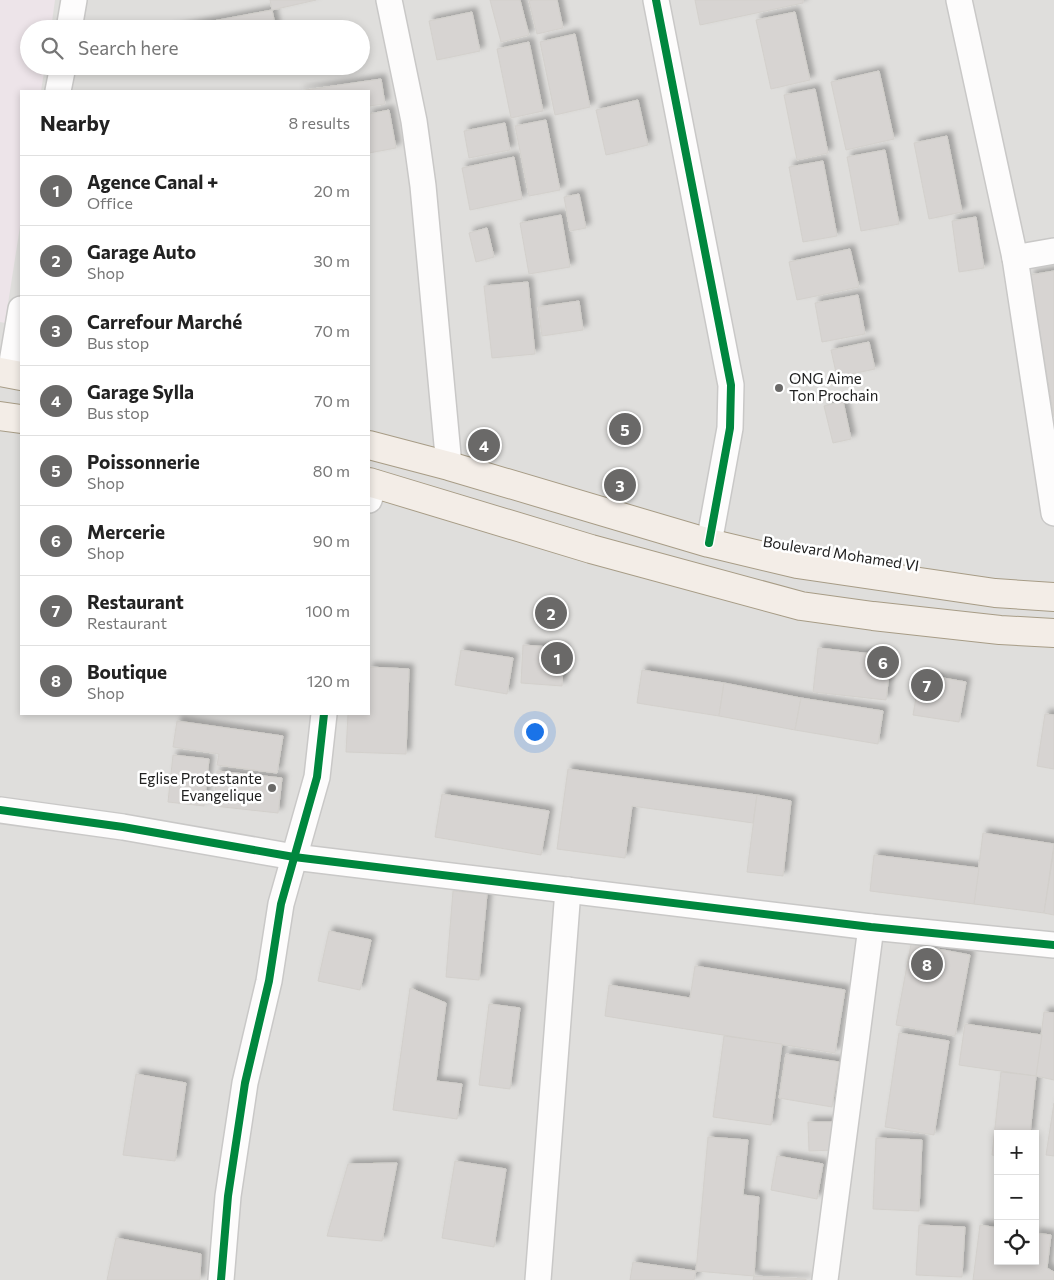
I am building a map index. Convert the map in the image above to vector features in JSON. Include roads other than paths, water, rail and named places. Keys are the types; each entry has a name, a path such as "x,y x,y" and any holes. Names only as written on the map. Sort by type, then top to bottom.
{"main road":[{"path":"0,416 20,419"},
{"name":"Boulevard Mohamed VI","path":"370,444 709,543 797,564 996,592 1054,598"},
{"path":"371,489 801,606 1000,630 1054,633"}],"street":[{"path":"71,20 74,0"},
{"path":"389,0 414,121 423,186 449,466"},
{"path":"656,0 730,385 730,428 709,543"},
{"path":"959,0 1015,258 1054,513"},
{"path":"58,90 61,75"},
{"path":"1015,258 1054,251"},
{"path":"10,374 20,315"},
{"path":"221,1280 228,1196 245,1083 269,981 281,904 317,777 324,715"},
{"path":"0,810 123,827 294,857 871,927 1054,945"},
{"path":"538,1280 568,890"},
{"path":"826,1280 871,927"}],"place":[{"name":"ONG Aime Ton Prochain","path":"779,388"},
{"name":"Poissonnerie","path":"625,429"},
{"name":"Garage Sylla","path":"484,445"},
{"name":"Carrefour Marché","path":"620,485"},
{"name":"Garage Auto","path":"551,613"},
{"name":"Agence Canal +","path":"557,658"},
{"name":"Mercerie","path":"883,662"},
{"name":"Restaurant","path":"927,685"},
{"name":"Eglise Protestante Evangelique","path":"272,788"},
{"name":"Boutique","path":"927,964"}]}
